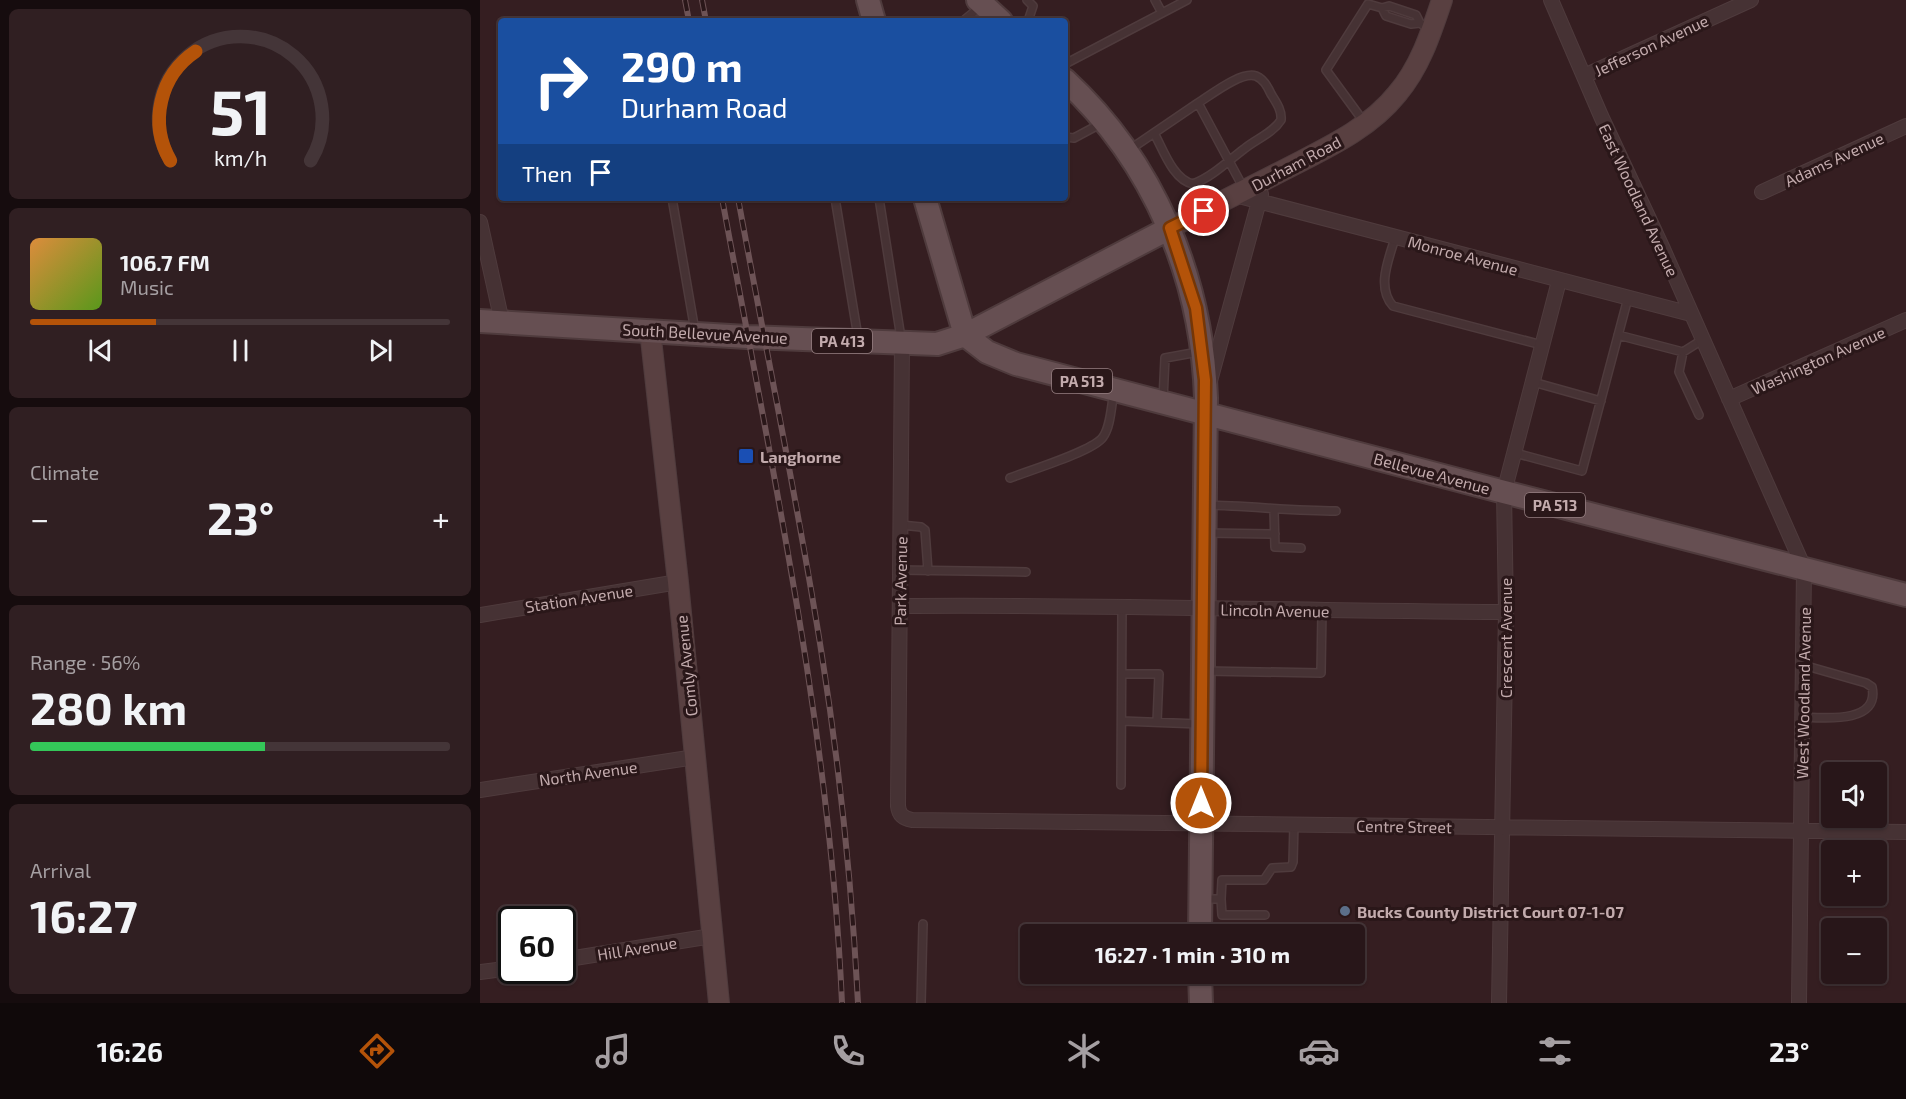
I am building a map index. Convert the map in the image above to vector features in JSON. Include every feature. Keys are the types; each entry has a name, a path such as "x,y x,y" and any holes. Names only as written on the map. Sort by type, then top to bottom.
{"main road":[{"path":"868,0 873,18"},
{"path":"980,2 998,18"},
{"path":"1068,83 1127,151 1151,190 1170,228 1194,300 1203,351 1206,406 1201,823 1211,899 1203,924"},
{"path":"926,201 964,335"},
{"name":"Durham Road","path":"964,335 1170,228"},
{"name":"South Bellevue Avenue","path":"491,322 902,344 937,344 964,335"},
{"name":"Bellevue Avenue","path":"964,335 987,352 1002,359 1163,402 1206,406 1504,492 1906,594"},
{"path":"1200,984 1201,1003"}],"street":[{"name":"Durham Road","path":"1170,228 1246,195 1265,180 1327,148 1365,124 1390,102 1411,76 1426,26 1442,0"},
{"name":"East Woodland Avenue","path":"1551,0 1730,399"},
{"name":"Jefferson Avenue","path":"1584,76 1751,0"},
{"name":"Adams Avenue","path":"1762,192 1906,126"},
{"name":"Monroe Avenue","path":"1246,195 1395,238 1690,314"},
{"path":"1206,406 1246,195"},
{"path":"480,222 491,322"},
{"name":"Crescent Avenue","path":"1500,1003 1506,612 1504,492 1559,281"},
{"name":"Washington Avenue","path":"1730,399 1906,320"},
{"name":"Comly Avenue","path":"650,330 678,582 719,1003"},
{"name":"Park Avenue","path":"902,344 898,810 903,817"},
{"name":"West Woodland Avenue","path":"1730,399 1804,568 1799,1003"},
{"name":"Station Avenue","path":"480,615 678,582"},
{"name":"Lincoln Avenue","path":"900,606 1506,612"},
{"name":"North Avenue","path":"480,790 695,758"},
{"name":"Centre Street","path":"903,817 912,820 1906,832"},
{"name":"Hill Avenue","path":"576,958 712,936"},
{"path":"480,972 498,970"}],"lane":[{"path":"1027,0 1033,6 1029,18"},
{"path":"1155,0 1162,13"},
{"path":"1068,62 1187,0"},
{"path":"966,18 980,2"},
{"path":"1365,124 1326,70 1368,4 1382,8 1386,16 1426,26"},
{"path":"1127,151 1198,103 1240,77 1249,75 1260,78 1282,115 1278,126 1199,182 1189,183 1178,175 1154,133"},
{"path":"1198,103 1246,195"},
{"path":"1068,137 1074,138 1104,122"},
{"path":"673,201 696,333"},
{"path":"836,201 859,342"},
{"path":"879,201 902,344"},
{"path":"1395,238 1386,270 1384,288 1387,300 1393,306 1542,345"},
{"path":"1515,453 1582,471 1628,298"},
{"path":"1618,335 1683,352"},
{"path":"1699,414 1678,372 1683,352 1702,340"},
{"path":"1163,402 1165,358 1203,351"},
{"path":"1533,382 1601,401"},
{"path":"1010,478 1081,451 1101,440 1106,432 1115,390"},
{"path":"1205,505 1261,507 1274,510 1336,511"},
{"path":"1274,510 1275,547 1301,548"},
{"path":"901,525 921,526 925,530 928,571"},
{"path":"1204,533 1275,534"},
{"path":"900,570 1026,572"},
{"path":"1121,785 1122,607"},
{"path":"1203,671 1321,673 1322,611"},
{"path":"1803,665 1866,683 1872,687 1874,694 1870,703 1857,714 1846,718 1803,717"},
{"path":"1122,674 1160,674 1157,722"},
{"path":"1122,721 1202,724"},
{"path":"1266,915 1222,915 1211,899 1222,880 1264,880 1272,868 1291,867 1294,824"},
{"path":"921,1003 923,924"}],"railway":[{"path":"685,0 688,18"},
{"path":"702,0 705,18"},
{"path":"723,201 778,498 812,699 835,901 842,1003"},
{"path":"739,201 803,541 828,699 844,829 858,1003"}],"place":[{"name":"Langhorne","path":"746,456"},
{"name":"Bucks County District Court 07-1-07","path":"1345,911"}],"route":[{"path":"1201,803 1205,380 1196,308 1170,228 1204,211"}]}
